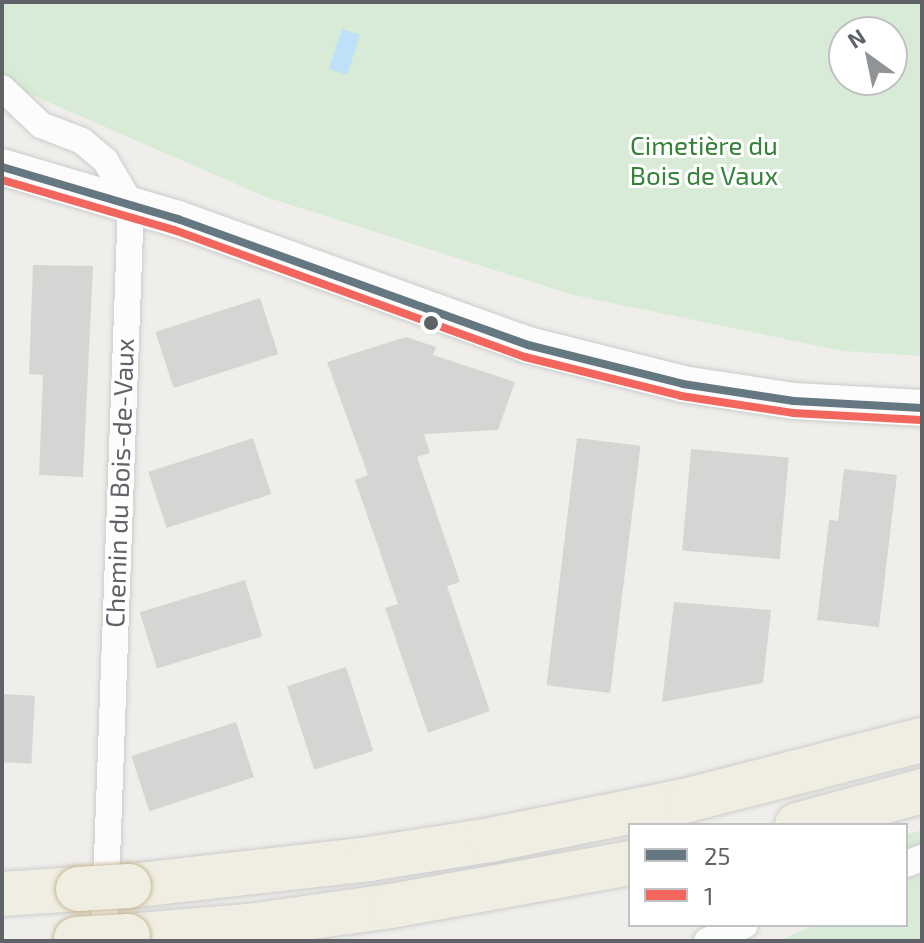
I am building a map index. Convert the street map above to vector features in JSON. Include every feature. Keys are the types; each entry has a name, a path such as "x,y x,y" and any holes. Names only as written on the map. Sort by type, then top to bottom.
{"highway":[{"path":"2,894 129,886 354,861 490,840 688,800 922,740"},
{"path":"804,823 922,791"},
{"path":"89,939 248,926 391,906 628,863"}],"main road":[{"path":"2,167 131,204 514,340 644,375 794,401 922,408"}],"street":[{"path":"2,88 41,125 82,141 105,160 131,204"},
{"name":"Chemin du Bois-de-Vaux","path":"89,939 131,204"},
{"path":"707,941 740,927"}],"green space":[{"name":"Cimetière du Bois de Vaux","path":"2,2 922,2 922,356 843,351 573,295 266,197 2,82"},
{"path":"922,830 922,941 777,941 810,927 908,927 908,834"}],"water":[{"path":"342,29 360,35 347,75 329,69"}],"building":[{"path":"33,265 93,266 83,477 39,475 43,375 29,374"},
{"path":"260,298 278,354 174,388 155,332"},
{"path":"406,337 436,347 433,355 515,382 498,430 424,434 430,453 417,457 460,582 447,586 490,711 428,733 385,608 398,604 355,480 368,475 327,362"},
{"path":"253,438 271,494 167,528 148,472"},
{"path":"577,438 641,446 610,693 547,685"},
{"path":"691,449 789,458 780,559 682,551"},
{"path":"844,469 897,475 879,627 817,620 829,520 838,521"},
{"path":"245,580 262,636 157,669 140,612"},
{"path":"674,602 771,610 763,683 662,702"},
{"path":"346,667 373,751 314,770 287,686"},
{"path":"2,694 35,696 31,764 2,762"},
{"path":"236,722 254,777 149,811 131,756"}],"transit line":[{"name":"25","path":"2,167 178,219 528,345 683,384 794,401 922,408"},
{"name":"1","path":"2,180 174,230 525,357 681,396 793,413 921,420"}]}
